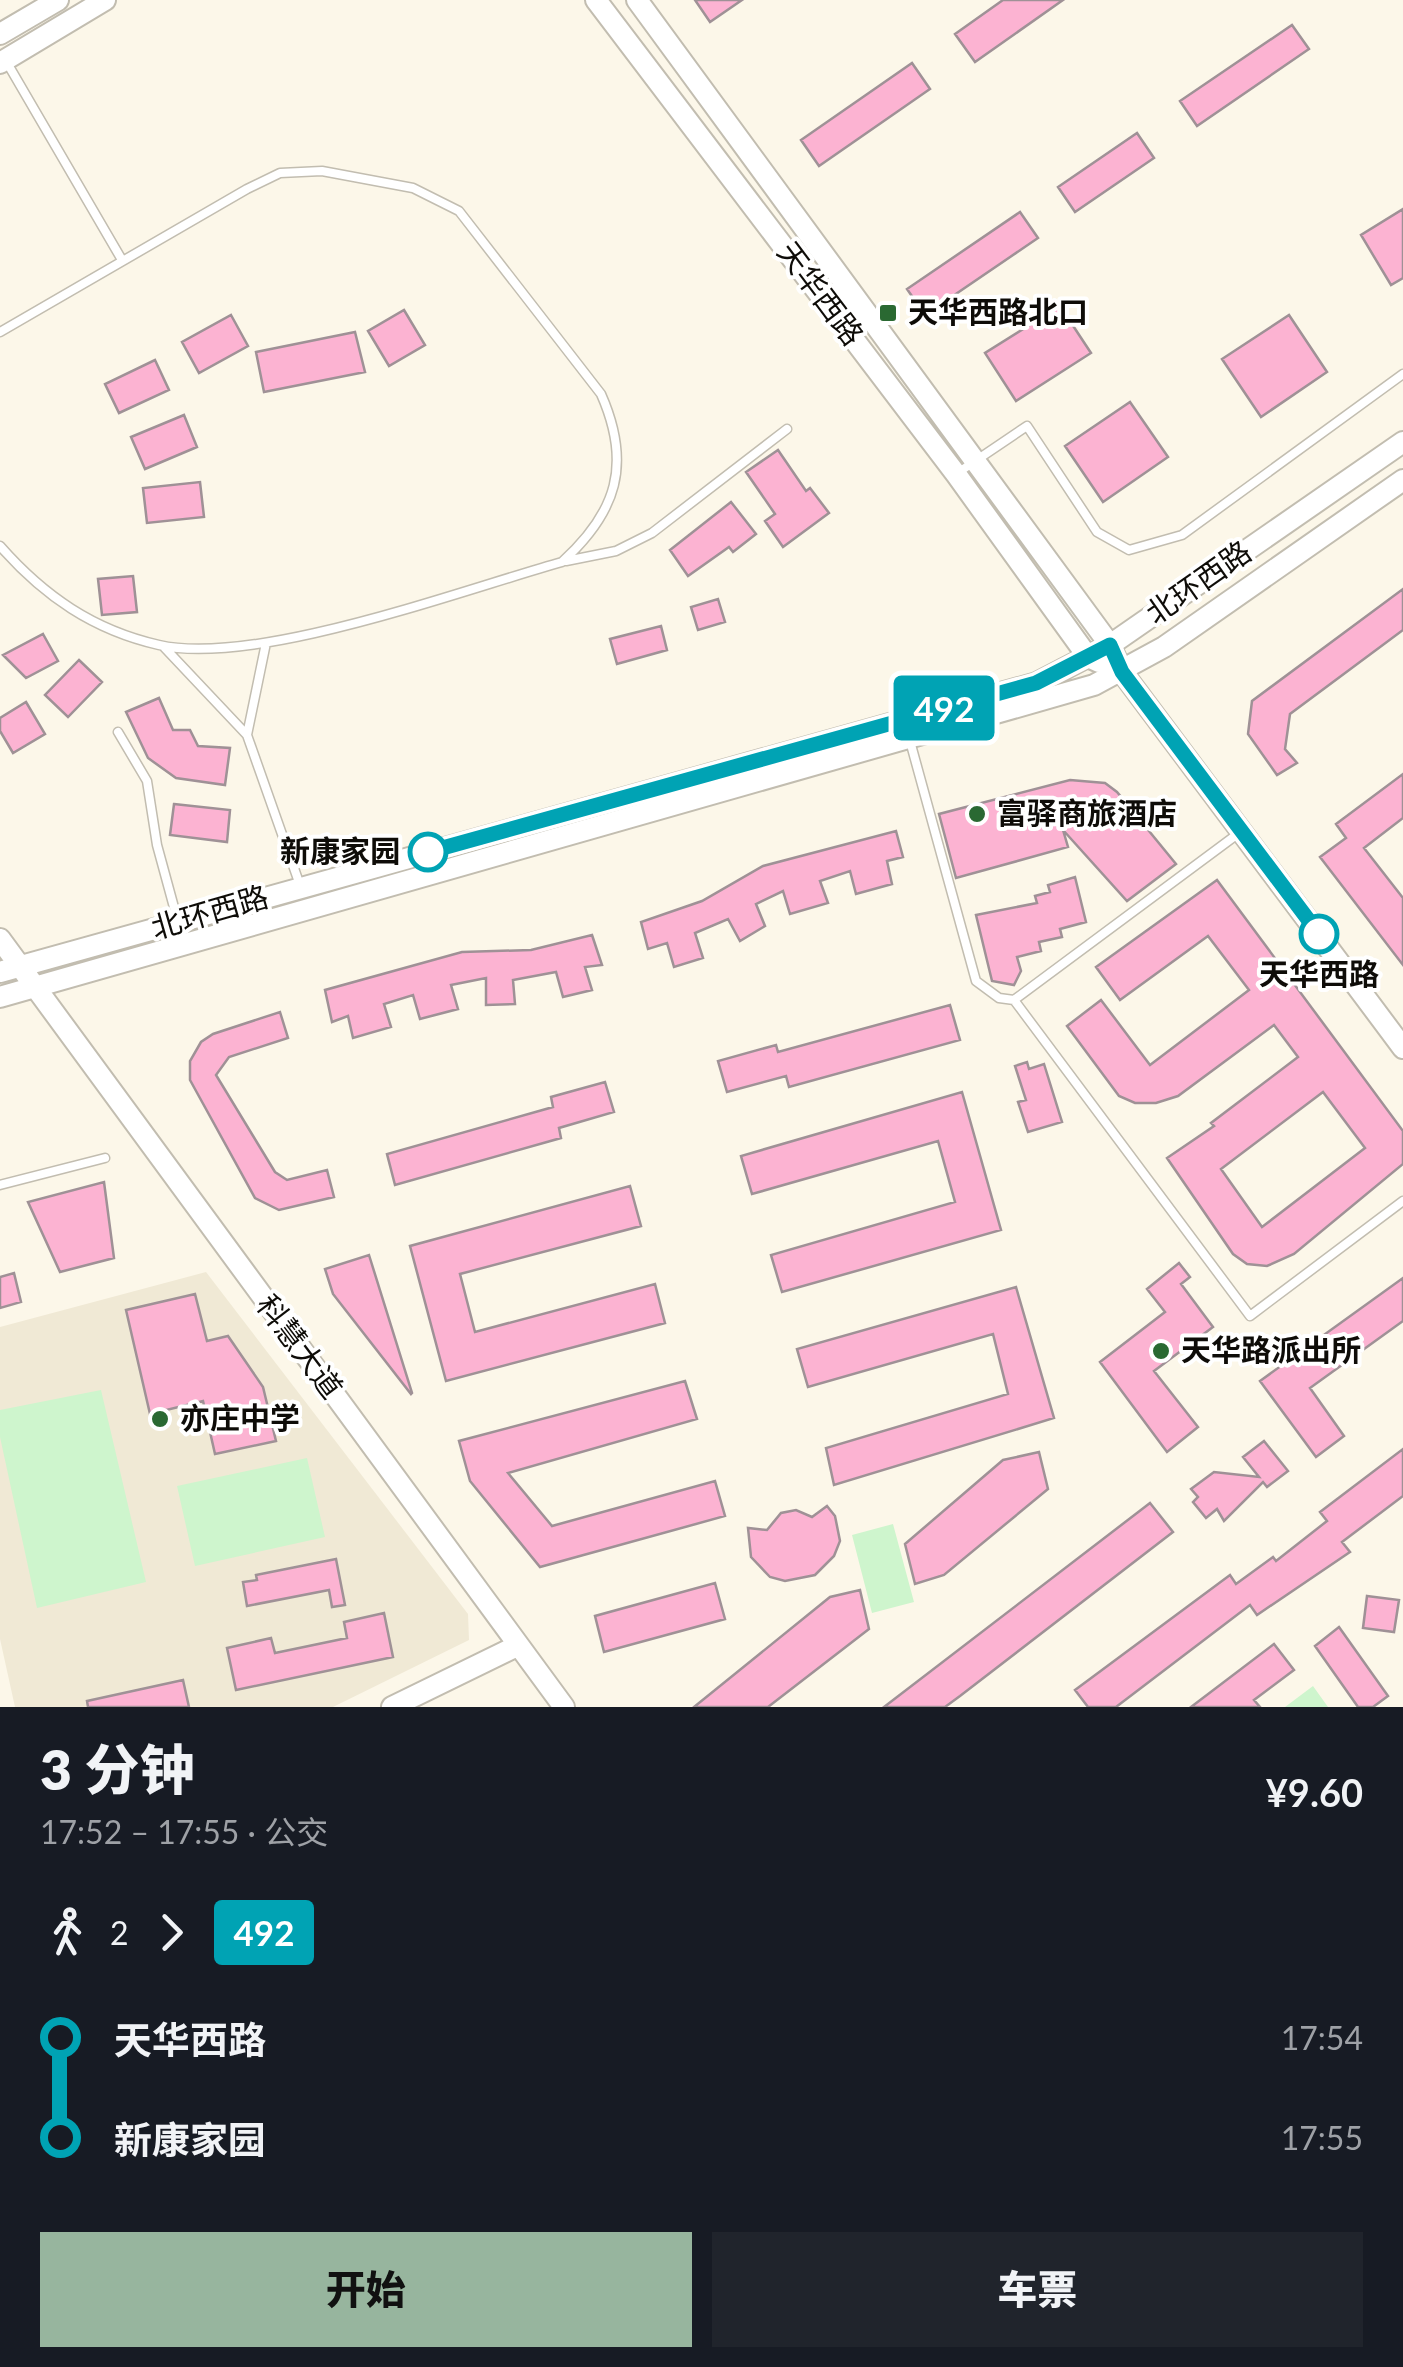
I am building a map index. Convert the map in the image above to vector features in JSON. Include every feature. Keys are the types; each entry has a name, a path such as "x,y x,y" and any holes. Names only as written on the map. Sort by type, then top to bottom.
{"street":[{"path":"0,34 58,0"},
{"path":"3,61 105,0"},
{"name":"天华西路","path":"596,0 956,474 1088,658"},
{"name":"天华西路","path":"637,0 976,459 1110,645 1122,672 1403,1048"},
{"name":"北环西路","path":"7,971 1036,683 1110,645 1403,442"},
{"name":"北环西路","path":"0,997 1054,700 1122,672 1403,480"},
{"path":"1088,658 1122,672"},
{"name":"科慧大道","path":"0,938 7,971 33,988 564,1707"},
{"path":"392,1707 517,1646"}],"lane":[{"path":"3,61 122,260"},
{"path":"0,332 280,173 322,171 369,176 414,188 459,210 601,394 616,426 618,469 610,502 593,534 562,562"},
{"path":"956,474 1028,426 1097,532 1128,550 1182,534 1403,374"},
{"path":"0,546 32,582 66,608 120,634 163,646 266,643 562,562 616,551 652,533 787,429"},
{"path":"248,736 266,643"},
{"path":"163,646 248,736 301,888"},
{"path":"118,732 147,780 157,845 178,922"},
{"path":"910,741 976,981 1000,998 1014,1000 1241,831"},
{"path":"1014,1000 1250,1316 1403,1202"},
{"path":"0,1185 105,1158"}],"shaded area":[{"name":"亦庄中学","path":"206,1272 468,1614 469,1640 333,1707 15,1707 0,1639 0,1327"}],"green space":[{"path":"101,1390 146,1582 37,1608 0,1437 0,1410"},
{"path":"307,1458 325,1537 195,1566 177,1486"},
{"path":"893,1524 914,1602 872,1613 852,1535"},
{"path":"1313,1686 1328,1707 1285,1707"}],"building":[{"path":"695,0 742,0 710,22"},
{"path":"1003,0 1063,0 975,62 955,34"},
{"path":"1292,25 1309,49 1197,126 1180,101"},
{"path":"912,63 930,89 819,166 801,140"},
{"path":"1137,133 1154,158 1075,212 1058,187"},
{"path":"1403,209 1403,278 1391,285 1361,235"},
{"path":"1020,212 1038,238 925,315 907,289"},
{"path":"1060,306 1091,353 1016,401 985,353"},
{"path":"404,310 425,345 389,366 368,331"},
{"path":"231,315 248,346 199,373 182,342"},
{"path":"1289,315 1327,372 1261,417 1222,359"},
{"path":"355,332 365,372 264,392 256,352"},
{"path":"155,360 169,390 119,413 105,384"},
{"path":"1130,402 1168,457 1103,502 1065,446"},
{"path":"184,415 197,447 145,469 131,437"},
{"path":"778,450 806,491 810,488 829,513 783,547 765,521 775,514 746,472"},
{"path":"200,482 204,517 147,523 143,488"},
{"path":"731,502 756,534 733,552 729,547 688,576 670,550"},
{"path":"133,576 137,612 102,615 98,579"},
{"path":"1403,589 1403,630 1290,714 1285,749 1297,763 1277,775 1248,734 1252,701"},
{"path":"718,599 725,622 698,630 691,607"},
{"path":"661,626 667,650 617,664 610,639"},
{"path":"43,634 58,661 26,678 3,655"},
{"path":"79,660 102,682 68,717 45,695"},
{"path":"159,698 173,730 190,730 198,746 230,748 225,785 176,778 148,758 126,712"},
{"path":"26,702 45,734 13,753 0,731 0,718"},
{"path":"1403,774 1403,818 1364,848 1403,898 1403,965 1320,857 1346,838 1336,824"},
{"path":"1070,780 1105,783 1117,792 1176,864 1127,901 1063,830 1068,847 956,878 939,814"},
{"path":"174,804 230,810 227,842 170,835"},
{"path":"896,831 903,857 887,861 892,884 856,894 850,871 820,881 828,903 790,914 783,891 756,904 765,926 740,941 728,919 695,933 703,958 674,967 667,943 648,949 641,922 702,901 763,866"},
{"path":"1075,877 1086,922 1060,929 1062,937 1039,942 1041,951 1017,957 1021,971 1014,985 992,981 976,915 1037,903 1035,896 1050,892 1048,885"},
{"path":"1217,880 1403,1131 1403,1164 1294,1254 1267,1266 1247,1264 1233,1254 1167,1158 1214,1126 1211,1123 1298,1057 1274,1025 1178,1096 1156,1103 1135,1103 1119,1096 1067,1026 1101,1000 1150,1065 1249,990 1208,936 1120,1000 1096,967","holes":["1323,1092 1365,1148 1262,1227 1221,1169"]},
{"path":"592,935 602,965 585,967 592,990 563,997 556,972 513,980 515,1004 486,1005 486,978 451,985 458,1009 420,1019 413,995 384,1004 391,1027 353,1038 348,1016 332,1022 325,990 462,952 531,950"},
{"path":"950,1005 960,1040 789,1087 786,1076 727,1092 718,1061 776,1045 778,1052"},
{"path":"280,1012 288,1038 229,1057 216,1075 275,1172 287,1180 327,1170 334,1197 279,1210 255,1198 190,1080 190,1061 201,1042 213,1034"},
{"path":"1027,1062 1029,1069 1044,1064 1062,1122 1028,1132 1018,1102 1026,1100 1015,1066"},
{"path":"605,1082 614,1112 559,1128 561,1138 395,1185 387,1154 553,1107 551,1097"},
{"path":"962,1092 1001,1230 782,1292 771,1255 955,1202 938,1141 752,1194 741,1156"},
{"path":"104,1182 114,1258 60,1272 28,1202"},
{"path":"630,1186 641,1226 460,1274 475,1332 655,1284 665,1323 446,1381 410,1246"},
{"path":"369,1255 411,1394 333,1294 325,1269"},
{"path":"1179,1263 1190,1277 1181,1284 1213,1327 1154,1371 1198,1427 1167,1452 1100,1362 1165,1312 1147,1289"},
{"path":"14,1273 21,1302 0,1308 0,1277"},
{"path":"1403,1278 1403,1321 1310,1388 1344,1436 1316,1457 1260,1381"},
{"path":"1016,1287 1054,1418 834,1485 826,1448 1008,1394 993,1334 808,1387 797,1349"},
{"path":"195,1294 207,1341 228,1336 263,1387 276,1441 215,1454 203,1401 150,1414 126,1310"},
{"path":"685,1381 697,1419 508,1473 552,1526 715,1481 725,1516 540,1567 470,1481 459,1441"},
{"path":"1264,1441 1288,1471 1267,1487 1263,1482 1224,1521 1217,1509 1206,1518 1193,1502 1198,1497 1191,1489 1214,1472 1259,1477 1243,1457"},
{"path":"1403,1449 1403,1496 1342,1542 1350,1552 1257,1615 1250,1605 1116,1707 1088,1707 1075,1690 1230,1575 1236,1584 1273,1557 1276,1561 1327,1521 1320,1512"},
{"path":"1039,1452 1048,1489 944,1575 915,1584 905,1544 1003,1460"},
{"path":"1150,1503 1173,1532 960,1696 945,1707 884,1707"},
{"path":"827,1506 835,1516 840,1541 834,1556 815,1575 785,1581 770,1577 751,1557 748,1528 767,1530 781,1513 796,1510 812,1517"},
{"path":"336,1559 345,1605 332,1607 329,1590 247,1606 243,1582 257,1580 256,1575"},
{"path":"715,1583 725,1619 604,1652 595,1616"},
{"path":"860,1590 869,1629 768,1707 694,1707 830,1597"},
{"path":"1367,1596 1399,1600 1394,1632 1363,1628"},
{"path":"384,1613 393,1657 236,1690 227,1648 271,1638 275,1653 347,1638 344,1622"},
{"path":"1339,1627 1388,1696 1373,1707 1358,1707 1315,1646"},
{"path":"1274,1644 1294,1670 1254,1700 1260,1707 1191,1707"},
{"path":"183,1680 189,1707 88,1707 87,1701"}],"bus line":[{"name":"492","path":"428,852 1036,683 1110,645 1122,672 1319,934"}],"place":[{"name":"天华西路北口","path":"888,313"},
{"name":"富驿商旅酒店","path":"977,814"},
{"name":"新康家园","path":"428,852"},
{"name":"天华西路","path":"1319,934"},
{"name":"天华路派出所","path":"1161,1351"},
{"name":"亦庄中学","path":"160,1419"}]}
